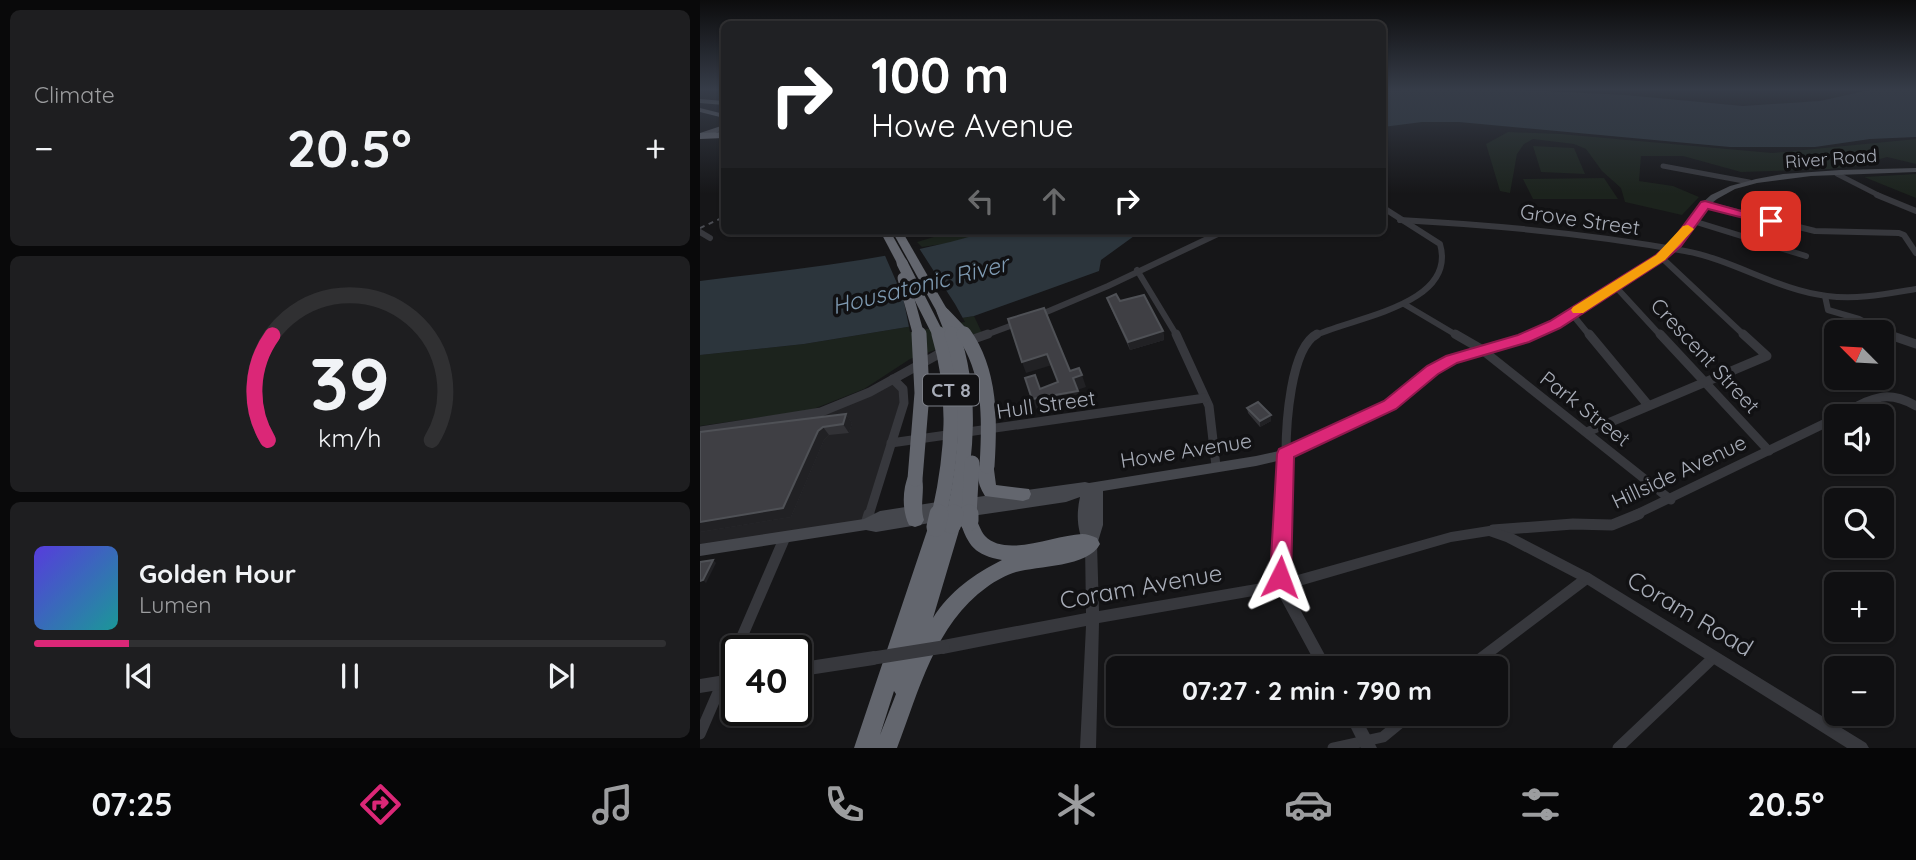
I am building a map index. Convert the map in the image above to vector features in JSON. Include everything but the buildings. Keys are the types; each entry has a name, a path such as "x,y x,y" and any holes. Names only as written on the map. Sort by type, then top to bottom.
{"highway":[{"path":"700,134 721,135"},
{"name":"CT 8","path":"865,748 952,524 949,378 935,325 887,235"},
{"name":"CT 8","path":"885,748 952,524 962,473 966,420 959,358 942,311 899,235"},
{"path":"902,263 921,353 920,424 913,515"},
{"path":"942,311 961,326 986,386 990,421 986,481 991,491 1023,494"},
{"path":"952,524 975,542 993,551 1011,553 1084,541 1091,544"},
{"path":"885,748 936,626 956,599 981,580 1009,566 1076,552 1091,544"}],"main road":[{"path":"700,134 721,126"},
{"name":"River Road","path":"1749,182 1916,170"},
{"name":"Howe Avenue","path":"700,550 866,524 880,516 913,515 1066,496 1092,488 1286,454 1390,405 1438,366 1481,349 1542,331 1572,314 1661,257 1705,204 1727,190 1749,182"},
{"name":"Howe Avenue","path":"913,515 1023,494 1066,488 1092,488"},
{"path":"1091,544 1085,533 1086,496 1092,488"}],"street":[{"path":"1663,166 1749,182"},
{"path":"1837,174 1864,190 1916,211"},
{"path":"1705,204 1815,231 1899,233 1904,235 1916,253"},
{"path":"1318,656 1280,586 1286,454 1294,384 1302,351 1309,338 1404,304 1423,291 1438,272 1443,252 1440,244 1386,210"},
{"name":"Grove Street","path":"1399,220 1499,225 1669,250 1719,260 1789,286 1825,296 1866,298 1916,289"},
{"path":"1693,221 1806,256"},
{"path":"700,232 710,238"},
{"path":"700,431 821,412 893,379 932,356 1101,291 1137,270 1215,235"},
{"path":"1587,432 1767,356 1661,257"},
{"path":"1137,270 1175,331 1209,406 1216,467"},
{"name":"Crescent Street","path":"1615,286 1769,451"},
{"path":"1825,296 1828,310 1916,344"},
{"name":"Park Street","path":"1404,304 1481,349 1671,500"},
{"path":"1572,314 1648,405"},
{"path":"866,524 906,391 893,379"},
{"name":"Hillside Avenue","path":"1864,404 1884,394 1902,397 1916,406"},
{"name":"Hull Street","path":"891,443 1205,398"},
{"name":"Hillside Avenue","path":"1489,531 1573,524 1612,525 1671,500 1824,424"},
{"name":"Coram Avenue","path":"812,668 943,648 1093,618 1280,586 1463,534 1489,531"},
{"name":"Coram Road","path":"1489,531 1510,538 1587,578 1861,748"},
{"path":"748,635 785,537"},
{"path":"1088,748 1093,618 1091,544"},
{"path":"1484,656 1587,578"},
{"path":"1618,748 1714,657"},
{"path":"700,686 721,682"},
{"path":"700,734 721,697"},
{"path":"1357,726 1368,745"},
{"path":"1334,748 1368,745 1396,726"}],"shaded area":[{"path":"1508,132 1561,134 1772,153 1916,139 1916,164 1887,157 1856,166 1830,169 1741,172 1683,156 1641,156 1639,181 1673,186 1699,197 1682,215 1625,202 1621,188 1602,171 1586,149 1574,144 1533,139 1524,144 1517,154 1510,193 1500,191 1486,144"},
{"path":"1533,146 1574,148 1585,174 1541,172"},
{"path":"1916,174 1916,198 1864,177"},
{"path":"1604,178 1618,199 1533,199 1523,179"},
{"path":"941,235 977,235 956,242 922,247 917,242"},
{"path":"974,316 982,333 910,359 864,389 811,410 700,426 700,355 804,344"},
{"path":"893,379 906,391 866,524 700,550 700,431 797,418"}],"water":[{"path":"1491,125 1916,125 1916,137 1870,139 1815,147 1730,147"},
{"name":"Housatonic River","path":"975,235 1135,235 1101,260 1099,271 974,316 804,344 700,355 700,281 809,268"}],"pier":[{"path":"917,245 965,322 910,332 903,297 883,251"}],"railway":[{"path":"700,228 721,218"}],"slow traffic":[{"path":"1578,310 1661,257 1688,229"}],"route":[{"path":"1280,577 1286,454 1390,405 1432,370 1452,360 1523,338 1555,324 1661,257 1676,244 1705,204 1771,221"}]}
